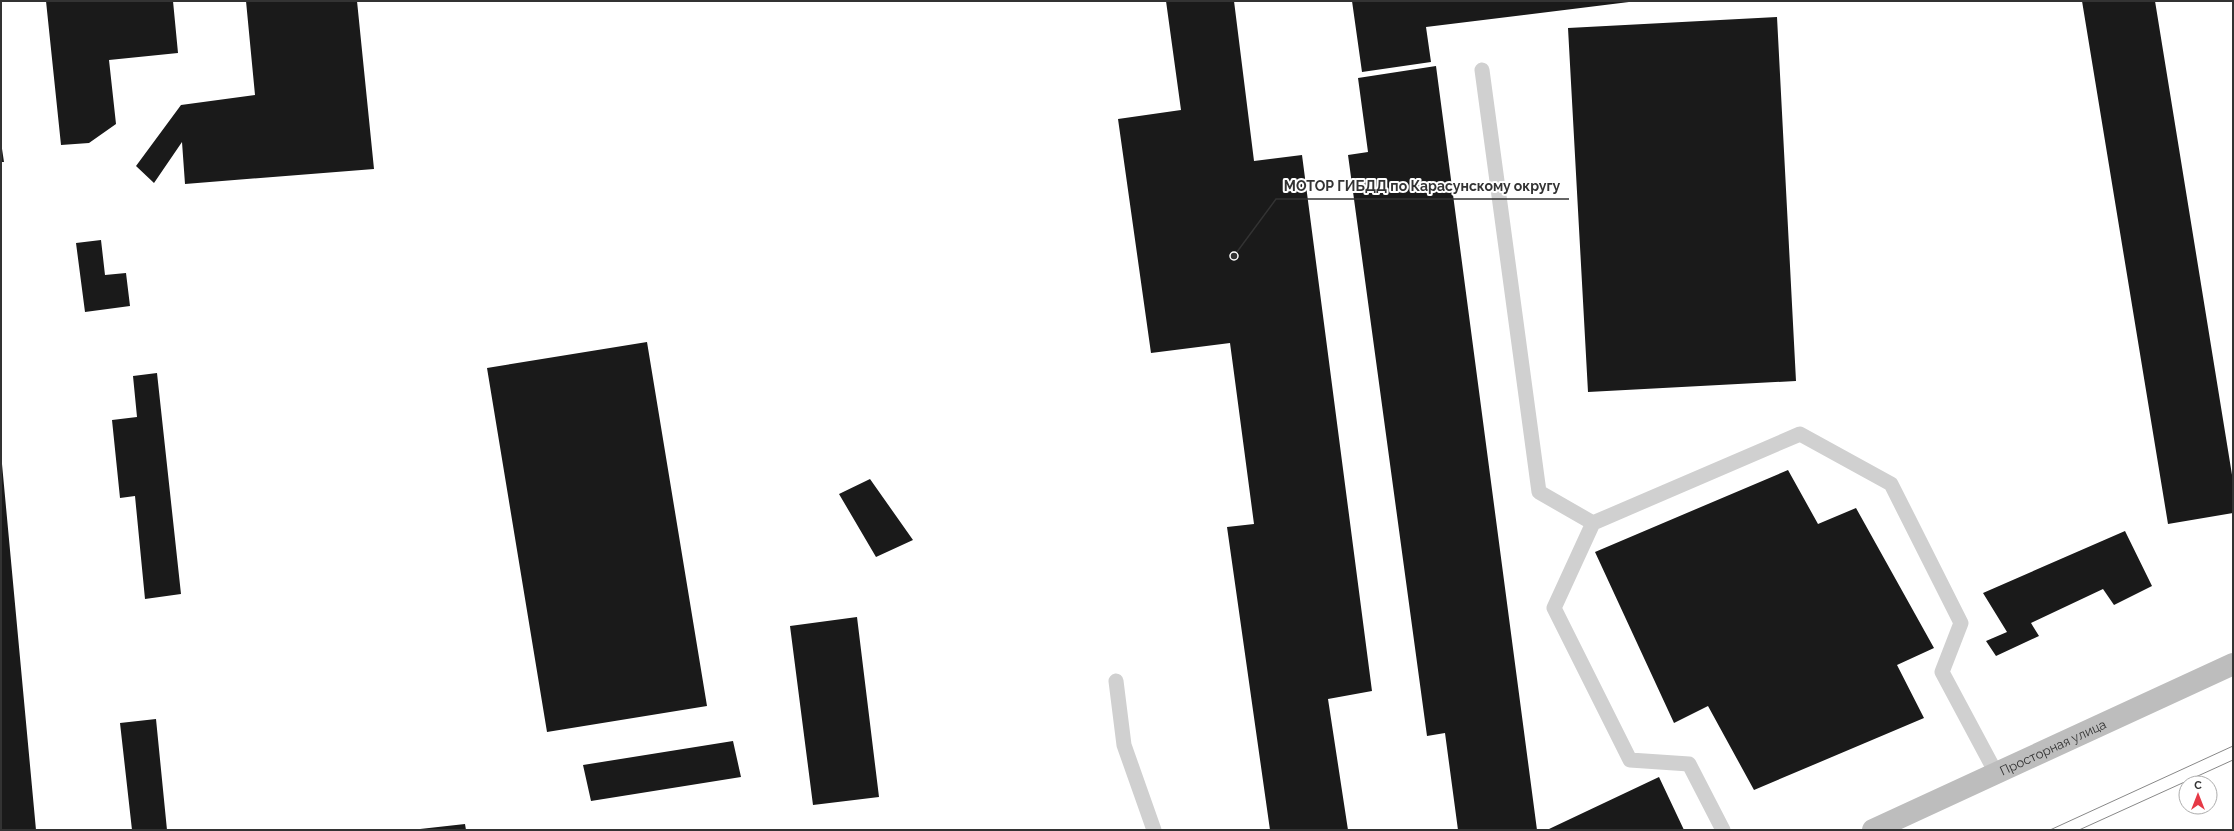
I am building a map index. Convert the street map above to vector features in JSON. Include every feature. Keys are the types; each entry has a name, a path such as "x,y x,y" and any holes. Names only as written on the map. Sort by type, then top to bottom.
{"street":[{"name":"Просторная улица","path":"1873,830 2233,664"}],"lane":[{"path":"1482,70 1539,492 1593,522"},
{"path":"1723,830 1689,764 1630,760 1554,608 1593,522 1800,434 1891,484 1961,622 1942,672 1996,773"},
{"path":"1116,682 1124,745 1154,830"}],"building":[{"path":"46,1 173,1 178,53 109,60 116,124 89,143 61,145"},
{"path":"246,1 357,1 374,169 185,184 182,142 154,183 136,166 181,105 255,95"},
{"path":"1166,1 1234,1 1254,161 1302,155 1372,691 1328,699 1348,830 1270,830 1227,527 1254,524 1230,343 1151,353 1118,119 1181,110"},
{"path":"1352,1 1629,2 1426,27 1431,62 1362,72"},
{"path":"2082,1 2155,1 2233,481 2233,513 2168,524"},
{"path":"1777,17 1796,381 1588,392 1568,28"},
{"path":"1436,66 1537,830 1458,830 1445,733 1427,736 1348,155 1368,152 1358,78"},
{"path":"1,142 4,162 1,162"},
{"path":"101,240 105,275 126,273 130,306 85,312 76,243"},
{"path":"647,342 707,706 547,732 487,368"},
{"path":"157,373 181,594 145,599 135,496 120,498 112,420 137,417 133,376"},
{"path":"2,464 36,830 1,830"},
{"path":"1788,470 1818,524 1856,508 1934,648 1897,665 1924,718 1754,790 1708,706 1674,723 1595,552"},
{"path":"870,479 913,540 876,557 839,494"},
{"path":"2125,531 2152,586 2114,605 2103,589 2031,623 2039,636 1996,656 1986,641 2007,632 1983,593"},
{"path":"857,617 879,797 813,805 790,626"},
{"path":"156,719 167,830 132,830 120,723"},
{"path":"733,741 741,777 591,801 583,765"},
{"path":"1659,777 1684,830 1549,829"},
{"path":"465,824 466,830 420,830 420,829"}],"tram line":[{"path":"2050,830 2233,746"},
{"path":"2079,830 2233,760"}],"place":[{"name":"МОТОР ГИБДД по Карасунскому округу","path":"1234,256"}]}
